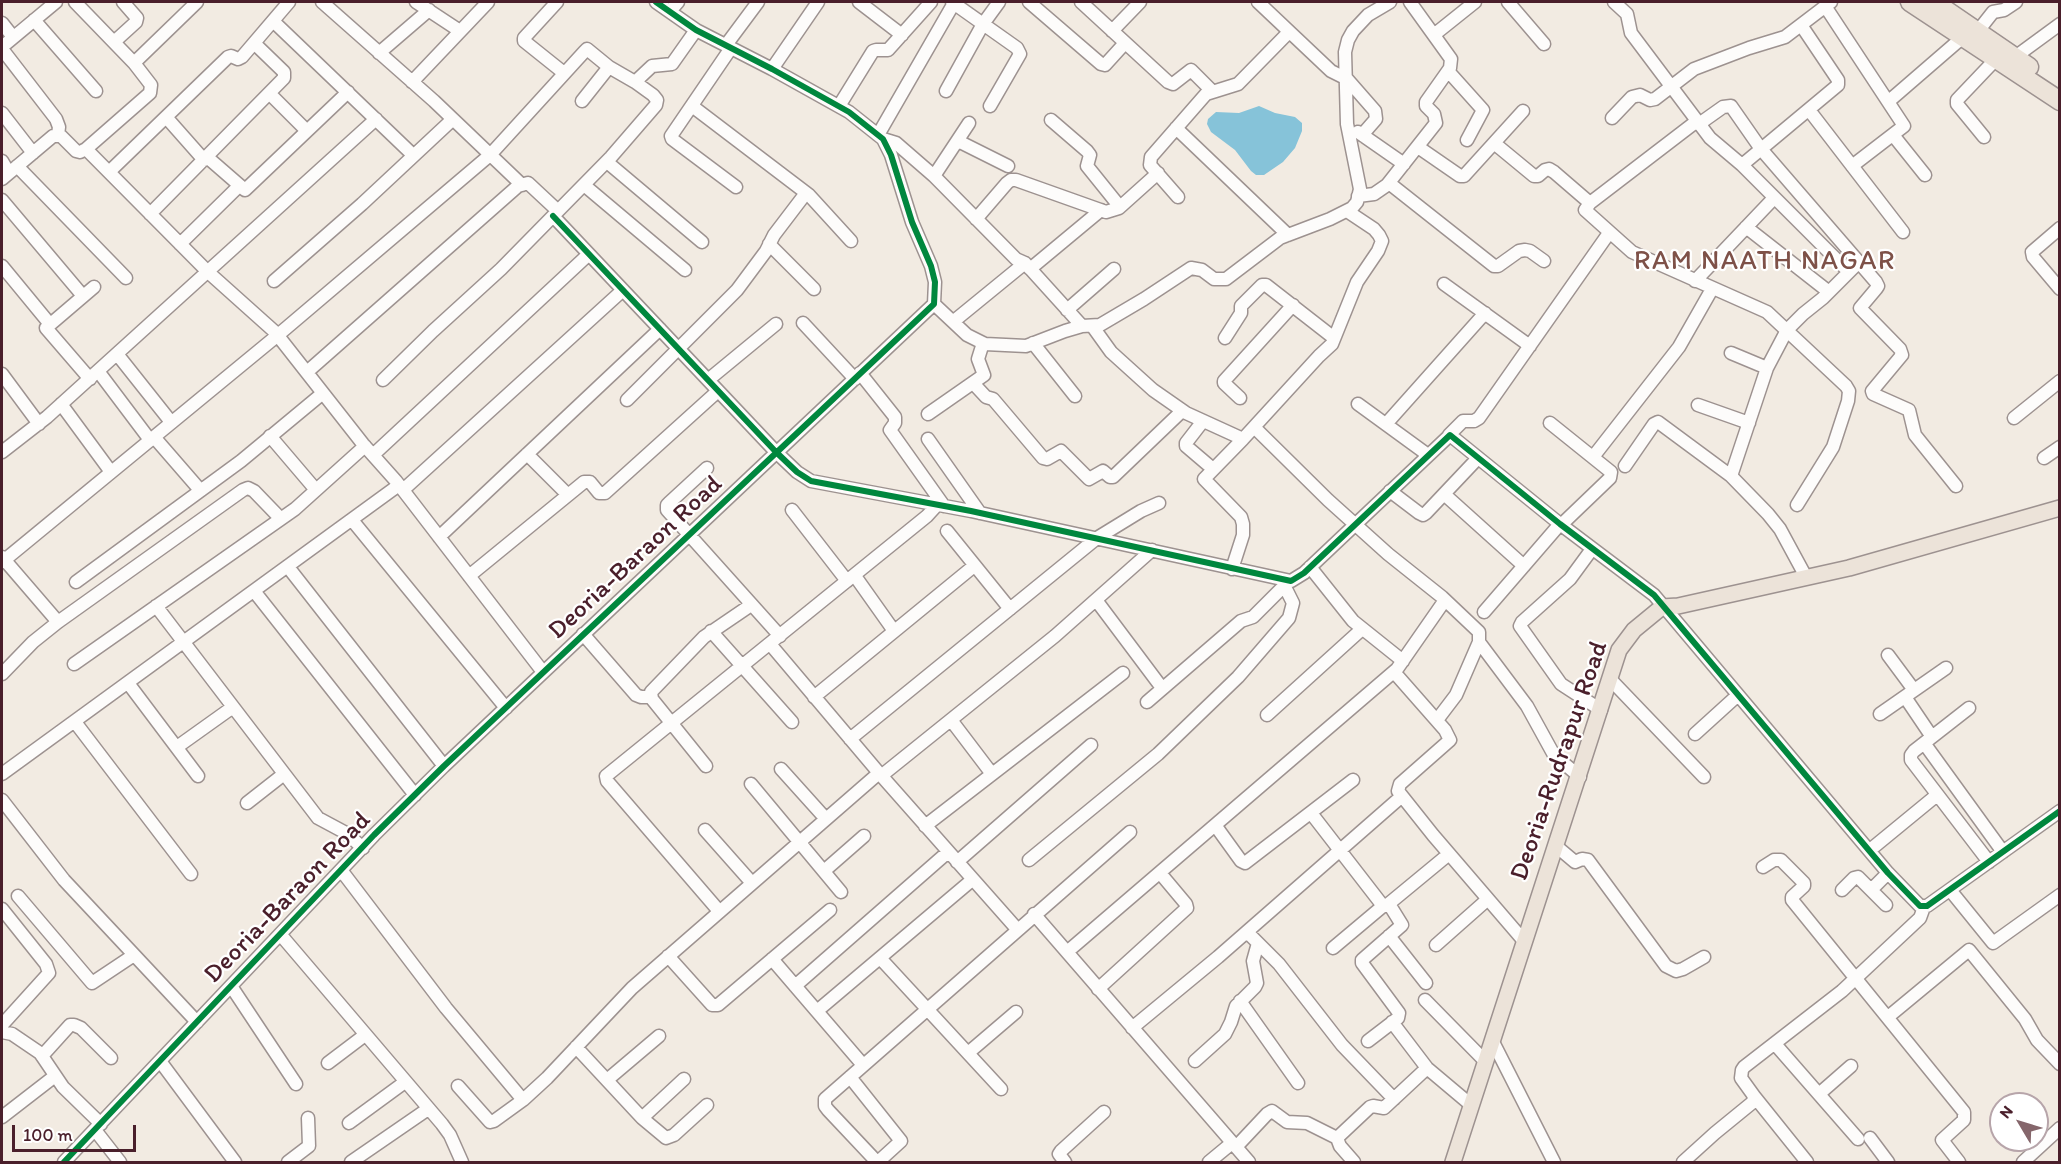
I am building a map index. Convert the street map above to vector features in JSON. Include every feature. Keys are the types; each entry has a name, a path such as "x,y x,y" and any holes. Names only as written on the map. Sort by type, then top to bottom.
{"highway":[{"path":"1910,2 2015,57 2060,88"},
{"path":"1935,2 1996,59 2060,101"}],"main road":[{"path":"1662,607 1678,606 1849,568 2060,508"},
{"name":"Deoria-Rudrapur Road","path":"1453,1162 1524,941 1580,777 1619,650 1634,630 1662,607"}],"street":[{"path":"56,2 2,48 56,118 59,127 58,135"},
{"path":"58,135 80,152 150,93 151,85 134,63 75,2"},
{"path":"114,42 136,22 137,18 123,2"},
{"path":"134,63 198,2"},
{"path":"109,172 228,57 238,59 290,2"},
{"path":"322,2 453,119 522,185"},
{"path":"416,2 460,31"},
{"path":"412,82 488,2"},
{"path":"557,2 524,38 524,41 564,73"},
{"path":"656,2 674,6 696,30 839,106 880,137 896,143 934,176 1016,259 1028,266 1067,310 1154,390 1182,411 1243,439"},
{"path":"736,187 672,139 673,131 693,106 758,2"},
{"path":"772,69 818,2"},
{"path":"860,2 902,35"},
{"path":"839,106 873,51 888,50 931,2"},
{"path":"880,137 953,2 1017,48 1020,54 990,106"},
{"path":"946,91 983,24 999,2"},
{"path":"1029,2 1101,64 1104,65 1125,43"},
{"path":"1081,2 1171,84 1191,70 1212,91"},
{"path":"1112,31 1138,2"},
{"path":"1258,2 1331,71 1347,79 1377,115 1362,135"},
{"path":"880,137 891,155 912,222 931,266 935,282 934,304 967,335 983,343 1026,346 1100,325 1191,268 1202,270 1214,279 1226,279 1280,238 1347,211 1355,205 1360,189 1347,124 1346,52 1348,40 1368,15 1390,2"},
{"path":"1358,196 1374,194 1389,183 1436,123 1434,114 1426,106 1426,102 1449,71 1451,59 1410,2"},
{"path":"1435,34 1474,2"},
{"path":"1508,2 1544,44"},
{"path":"1614,2 1627,14 1630,33 1710,138 1742,165 1774,198 1878,286 1860,308 1900,349 1902,355 1872,391 1909,410 1915,435 1956,486"},
{"path":"1889,101 1994,12 2004,10 2016,2"},
{"path":"1612,118 1632,97 1640,95 1650,100 1655,99 1694,69 1785,37 1828,4 1904,126 1852,166"},
{"path":"379,53 429,10"},
{"path":"34,20 96,91"},
{"path":"273,21 413,155"},
{"path":"2,23 13,37"},
{"path":"2015,57 2060,24"},
{"path":"1742,165 1836,89 1838,81 1801,25"},
{"path":"634,82 652,66 672,64 696,30"},
{"path":"1178,197 1150,165 1151,157 1206,94 1238,84 1289,32"},
{"path":"150,214 284,78 284,72 254,43"},
{"path":"58,622 2,560 278,335 490,155 587,50 653,95 657,100 656,105 607,162 501,269 383,380"},
{"path":"1984,137 1956,100 1996,59"},
{"path":"582,101 609,67"},
{"path":"1449,71 1484,110 1467,140"},
{"path":"166,117 206,158 245,190 348,92"},
{"path":"270,94 307,131"},
{"path":"693,106 806,193 851,241"},
{"path":"1797,505 1833,447 1849,391 1767,312 1632,252 1586,210 1590,203 1698,123 1723,107 1731,106 1761,149 1854,268"},
{"path":"1809,110 1903,232"},
{"path":"1418,147 1460,176 1464,176 1523,111"},
{"path":"2,113 33,153"},
{"path":"2,452 39,424 94,375 376,118"},
{"path":"274,281 362,204 453,119"},
{"path":"1051,120 1087,151 1090,155 1087,166 1120,207"},
{"path":"934,176 969,123"},
{"path":"1347,124 1404,164"},
{"path":"1176,128 1288,235"},
{"path":"9,173 58,135"},
{"path":"1893,135 1925,175"},
{"path":"957,141 1008,166"},
{"path":"1494,143 1534,176 1549,169 1554,172 1590,203"},
{"path":"86,149 208,272 278,335 401,488 543,672"},
{"path":"2,161 9,173 126,278"},
{"path":"607,162 702,242"},
{"path":"976,219 1011,180 1101,210 1114,211 1158,173"},
{"path":"307,372 522,185 528,183 589,254 718,391 776,452 797,472 811,481 1098,538 1232,568 1287,583"},
{"path":"1389,183 1494,266 1498,266 1525,250 1544,261"},
{"path":"584,185 685,270"},
{"path":"180,244 239,186"},
{"path":"627,400 680,350 737,290 806,193"},
{"path":"1695,281 1774,198"},
{"path":"2,200 83,296"},
{"path":"954,321 1101,210"},
{"path":"1232,568 1243,536 1243,524 1241,517 1205,481 1206,476 1332,344 1357,282 1373,262 1382,241 1374,229 1347,211"},
{"path":"1746,227 1829,292"},
{"path":"2060,228 2032,252 2033,257 2060,289"},
{"path":"1147,702 1241,621 1253,617 1287,583 1297,579 1463,421 1474,421 1479,418 1609,233"},
{"path":"769,244 814,289"},
{"path":"74,664 281,519 369,451 589,254"},
{"path":"2,266 49,323"},
{"path":"1731,476 1767,368 1787,330 1854,268"},
{"path":"1067,310 1114,269"},
{"path":"1444,284 1530,346"},
{"path":"1225,338 1241,313 1241,306 1260,286 1266,285 1334,338"},
{"path":"94,287 49,323 46,330 94,375 200,490"},
{"path":"1593,457 1679,347 1712,289"},
{"path":"2,774 352,520 401,488 623,290"},
{"name":"Deoria-Baraon Road","path":"64,1162 341,870 444,766 934,304"},
{"path":"1240,398 1224,381 1293,305"},
{"path":"1386,424 1485,313"},
{"path":"803,323 895,417 895,423 890,430 940,505"},
{"path":"708,380 776,324"},
{"path":"439,537 660,329"},
{"path":"928,414 984,375 978,359 983,343"},
{"path":"1033,343 1075,396"},
{"path":"1731,353 1767,368"},
{"path":"117,354 171,423"},
{"path":"3,380 39,424"},
{"path":"2014,418 2060,381"},
{"path":"973,383 984,395 993,399 1043,458 1047,459 1059,451 1064,452 1089,479 1103,471 1113,477 1182,411"},
{"path":"469,576 586,481 599,493 605,493 718,391"},
{"path":"76,582 200,490 323,393"},
{"path":"61,404 111,472"},
{"path":"1358,404 1428,455"},
{"path":"1698,405 1749,423"},
{"path":"1203,421 1186,446 1213,469"},
{"path":"1625,466 1658,422 1731,476 1768,514 1780,529 1806,577"},
{"path":"1484,612 1560,525 1612,475 1607,468 1550,423"},
{"path":"1254,427 1355,525 1445,600 1479,632 1479,642 1452,702 1437,720"},
{"path":"1449,435 1560,525 1654,595 1888,873 1917,904 1924,907"},
{"path":"270,436 316,490"},
{"path":"928,439 980,513"},
{"path":"2044,458 2060,447"},
{"path":"527,454 568,495"},
{"path":"1390,491 1423,515 1478,458"},
{"path":"707,468 667,505 667,510 752,605 814,696 1017,929"},
{"path":"2,674 33,642 58,622 243,490 248,488 258,494 281,519"},
{"path":"1444,494 1524,566"},
{"path":"850,739 1098,538 1132,516 1159,503"},
{"path":"719,912 607,781 606,776 940,505"},
{"path":"792,510 894,631"},
{"path":"352,520 506,708"},
{"path":"947,531 1010,609"},
{"path":"1592,549 1570,579 1520,626 1561,684 1601,710"},
{"path":"458,1086 490,1122 523,1100 547,1078 632,988 668,956 880,774 1055,636 1152,550"},
{"path":"814,696 975,566"},
{"path":"288,567 444,766"},
{"path":"1310,567 1362,629 1403,661"},
{"path":"1029,860 1158,754 1238,677 1289,618 1293,603 1287,583"},
{"path":"254,591 415,795"},
{"path":"1095,600 1162,688"},
{"path":"1067,952 1394,672 1445,600"},
{"path":"706,766 670,723 651,697 651,692 711,631 752,605"},
{"path":"156,606 318,818 346,833 363,848"},
{"path":"1267,715 1362,629"},
{"path":"711,631 792,722"},
{"path":"583,634 636,695 651,697"},
{"path":"1479,642 1527,706 1554,755 1580,777"},
{"path":"1888,655 1910,693 1928,740 2003,852"},
{"path":"1880,714 1946,668"},
{"path":"1394,672 1437,720 1450,740 1400,784 1398,791 1524,941"},
{"path":"925,825 1123,673"},
{"path":"1610,680 1704,777"},
{"path":"128,683 198,776"},
{"path":"1695,734 1738,695"},
{"path":"177,747 233,707"},
{"path":"1969,708 1911,755 1911,760 1989,862"},
{"path":"951,720 992,774"},
{"path":"75,722 191,874"},
{"path":"957,862 1091,745"},
{"path":"781,769 826,819"},
{"path":"247,803 284,774"},
{"path":"1215,825 1241,861 1245,862 1353,780"},
{"path":"751,784 841,892"},
{"path":"1870,850 1937,795"},
{"path":"1132,1028 1247,932 1402,796"},
{"path":"2,800 64,880 197,1022"},
{"path":"1807,1162 1741,1078 1742,1070 1857,977 1920,918 1924,907 2060,811"},
{"path":"1311,813 1402,925 1362,960 1399,1013 1398,1017 1368,1041"},
{"path":"705,830 752,883"},
{"path":"850,1077 901,1141 878,1162 825,1106 825,1100 863,1065 928,1010 1034,914 1130,831"},
{"path":"824,871 864,836"},
{"path":"1556,846 1575,862 1582,859 1588,860 1666,966 1676,971 1704,957"},
{"path":"795,986 948,852"},
{"path":"1333,948 1449,854"},
{"path":"1762,867 1774,860 1781,860 1803,883 1804,886 1792,897 1792,900 1857,977 1964,1112 1964,1120 1942,1140 1959,1162"},
{"path":"341,870 446,1008 523,1100"},
{"path":"1098,989 1187,908 1160,873"},
{"path":"1871,890 1888,873"},
{"path":"1842,890 1856,876 1886,905"},
{"path":"817,1011 972,880"},
{"path":"1950,890 1993,943 2060,895"},
{"path":"18,896 93,983 134,955"},
{"path":"1436,945 1488,899"},
{"path":"2,909 45,964 49,974 2,1025"},
{"path":"668,956 715,1006 830,910"},
{"path":"1034,914 1249,1162"},
{"path":"21,934 38,919"},
{"path":"1247,932 1279,964 1333,1035 1394,1099"},
{"path":"280,934 450,1135 462,1162"},
{"path":"1389,936 1426,983"},
{"path":"1195,1061 1225,1034 1234,1008 1255,987 1257,982 1253,961 1258,943"},
{"path":"1888,1017 1969,950 2025,1019 2040,1044 2060,1064"},
{"path":"880,958 1001,1089"},
{"path":"772,959 863,1065"},
{"path":"231,986 296,1084"},
{"path":"1425,1000 1485,1061"},
{"path":"1240,1001 1298,1083"},
{"path":"968,1053 1016,1012"},
{"path":"1392,1022 1427,1068 1471,1105"},
{"path":"42,1056 70,1025 74,1025 81,1028 111,1058"},
{"path":"2,1032 12,1034 42,1056 63,1087 98,1127 120,1162"},
{"path":"328,1063 366,1035"},
{"path":"607,1080 659,1036"},
{"path":"1492,1040 1554,1162"},
{"path":"1775,1044 1819,1094 1888,1162"},
{"path":"576,1047 642,1119 670,1138 707,1105"},
{"path":"160,1061 235,1162"},
{"path":"1819,1094 1851,1066"},
{"path":"1337,1138 1370,1107 1384,1108 1427,1068"},
{"path":"2,1116 55,1076"},
{"path":"642,1119 684,1079"},
{"path":"349,1123 405,1082"},
{"path":"1683,1162 1753,1102 1754,1095"},
{"path":"351,1162 428,1109"},
{"path":"1209,1162 1234,1145 1272,1111 1287,1122 1307,1124 1337,1138 1340,1146 1354,1162"},
{"path":"1065,1162 1059,1154 1061,1151 1104,1112"},
{"path":"288,1162 309,1146 308,1118"},
{"path":"2023,1162 2060,1128"}],"water":[{"path":"1259,106 1275,113 1295,117 1302,123 1302,131 1295,148 1283,162 1264,175 1256,175 1251,171 1235,150 1211,132 1207,124 1208,119 1216,112 1239,113"}],"cycle path":[{"path":"64,1162 374,835 444,766 934,304 935,282 931,266 912,222 891,155 883,139 849,112 696,30 656,2"},
{"path":"553,216 776,452 797,472 811,481 971,511 1291,581 1304,573 1450,435 1560,524 1654,595 1888,873 1920,906 1927,906 2060,811"}],"district":[{"name":"RAM NAATH NAGAR","path":"1765,262"}]}
